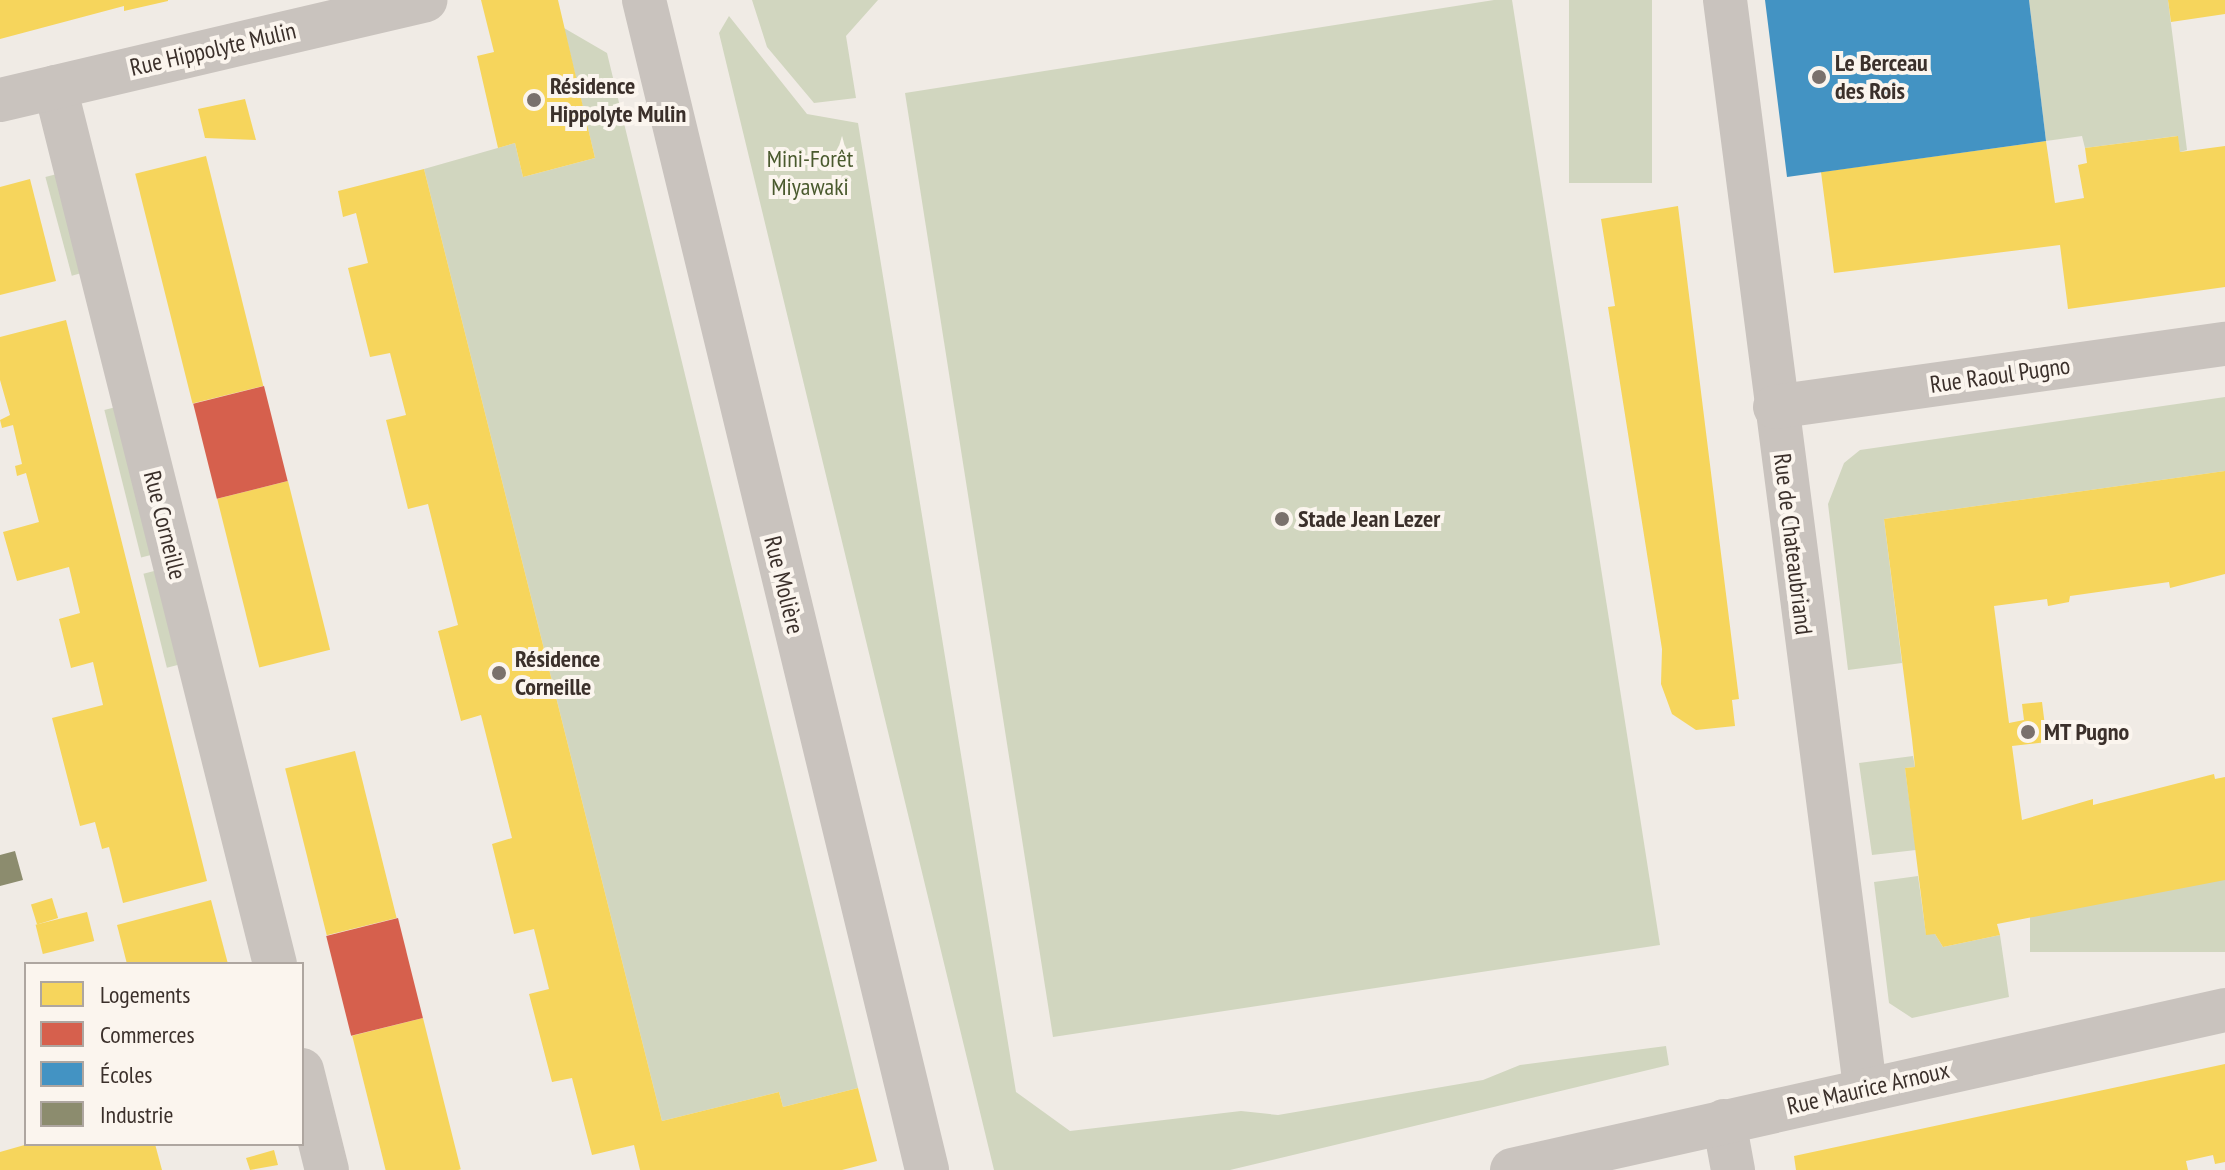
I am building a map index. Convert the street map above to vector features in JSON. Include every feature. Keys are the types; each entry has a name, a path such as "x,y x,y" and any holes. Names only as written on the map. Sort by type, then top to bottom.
{"street":[{"name":"Rue Hippolyte Mulin","path":"0,100 425,0"},
{"name":"Rue Molière","path":"644,0 927,1170"},
{"name":"Rue de Chateaubriand","path":"1725,0 1865,1087"},
{"name":"Rue Corneille","path":"55,87 274,962"},
{"name":"Rue Raoul Pugno","path":"1775,407 2225,344"},
{"name":"Rue Maurice Arnoux","path":"1512,1170 1865,1087 2225,1010"},
{"path":"304,1078 327,1170"},
{"path":"1724,1121 1733,1170"}],"green space":[{"path":"752,0 878,0 846,36 856,98 814,103 767,47"},
{"name":"Stade Jean Lezer","path":"1494,0 1512,0 1660,945 1053,1037 905,93"},
{"path":"1569,0 1652,0 1652,183 1569,183"},
{"path":"2029,0 2168,0 2187,150 2180,152 2177,136 2085,148 2082,136 2046,141"},
{"name":"Mini-Forêt Miyawaki","path":"729,16 807,114 858,123 1016,1092 1070,1131 1241,1111 1278,1115 1483,1080 1520,1065 1666,1046 1669,1065 1230,1170 994,1170 719,33"},
{"path":"564,28 607,53 858,1088 783,1107 779,1092 662,1121 424,169 515,143 523,177 595,158"},
{"path":"57,174 83,273 72,276 45,177"},
{"path":"2225,397 2225,471 1884,519 1902,663 1848,670 1828,504 1844,463 1860,450"},
{"path":"116,407 153,554 141,557 104,410"},
{"path":"158,570 181,664 167,668 143,574"},
{"path":"1913,756 1915,767 1905,768 1916,850 1872,855 1859,763"},
{"path":"1918,876 1926,934 1935,934 1943,947 2000,935 2009,997 1912,1018 1889,1003 1874,882"},
{"path":"2030,880 2225,880 2225,952 2030,952"}],"building: Logements":[{"path":"0,0 168,1 124,11 124,6 0,39"},
{"name":"Résidence Hippolyte Mulin","path":"481,0 558,0 595,158 523,177 515,143 498,148 477,56 494,52"},
{"path":"2168,0 2225,0 2225,14 2171,22"},
{"path":"245,99 256,140 205,138 198,109"},
{"path":"2178,136 2180,152 2225,146 2225,287 2068,309 2060,245 1834,273 1821,172 2046,141 2055,203 2084,198 2078,165 2087,163 2085,148"},
{"path":"206,156 263,386 193,404 135,174"},
{"name":"Résidence Corneille","path":"424,169 662,1121 779,1092 783,1107 858,1088 877,1161 842,1170 640,1170 634,1145 592,1155 572,1078 552,1082 529,994 549,989 534,929 514,934 492,844 512,838 481,715 461,721 438,631 458,625 428,504 408,509 386,420 406,415 390,353 370,357 348,268 368,263 356,213 343,217 338,191"},
{"path":"30,179 56,281 0,295 0,187"},
{"path":"1678,206 1739,699 1732,700 1735,726 1696,730 1672,714 1661,684 1662,649 1608,307 1615,306 1601,219"},
{"path":"66,320 207,881 123,903 109,847 102,849 95,822 80,826 52,718 103,705 93,662 71,668 59,619 80,613 69,567 17,581 3,532 39,522 26,473 17,476 15,466 22,464 13,425 2,428 0,420 10,415 0,380 0,337"},
{"path":"2225,471 2225,574 2170,588 2169,582 2070,596 2069,602 2048,606 2047,599 1994,606 2009,723 2024,720 2022,704 2042,702 2047,742 2012,746 2022,820 2093,799 2093,805 2214,774 2215,779 2225,777 2225,880 1997,924 2000,935 1943,947 1935,934 1926,935 1905,768 1915,767 1884,519"},
{"path":"288,481 330,650 259,667 217,499"},
{"path":"355,751 397,918 327,935 285,768"},
{"path":"52,898 58,918 37,925 31,904"},
{"path":"211,900 227,962 126,962 117,925"},
{"path":"87,912 94,941 43,954 36,925"},
{"path":"423,1018 461,1169 386,1170 352,1036"},
{"path":"2225,1064 2225,1162 2215,1164 2213,1155 2186,1161 2188,1170 1796,1170 1794,1156"},
{"path":"24,1145 156,1146 162,1170 0,1170 0,1152"},
{"path":"274,1150 278,1165 250,1170 246,1158"}],"building: Commerces":[{"path":"264,386 288,481 217,499 193,404"},
{"path":"398,918 423,1018 351,1036 326,936"}],"building: Écoles":[{"path":"1765,0 2029,0 2046,141 1787,177"}],"building: Industrie":[{"path":"15,851 23,880 0,886 0,855"}],"place":[{"name":"Le Berceau des Rois","path":"1819,77"},
{"name":"Résidence Hippolyte Mulin","path":"534,100"},
{"name":"Stade Jean Lezer","path":"1282,519"},
{"name":"Résidence Corneille","path":"499,673"},
{"name":"MT Pugno","path":"2028,732"}]}
